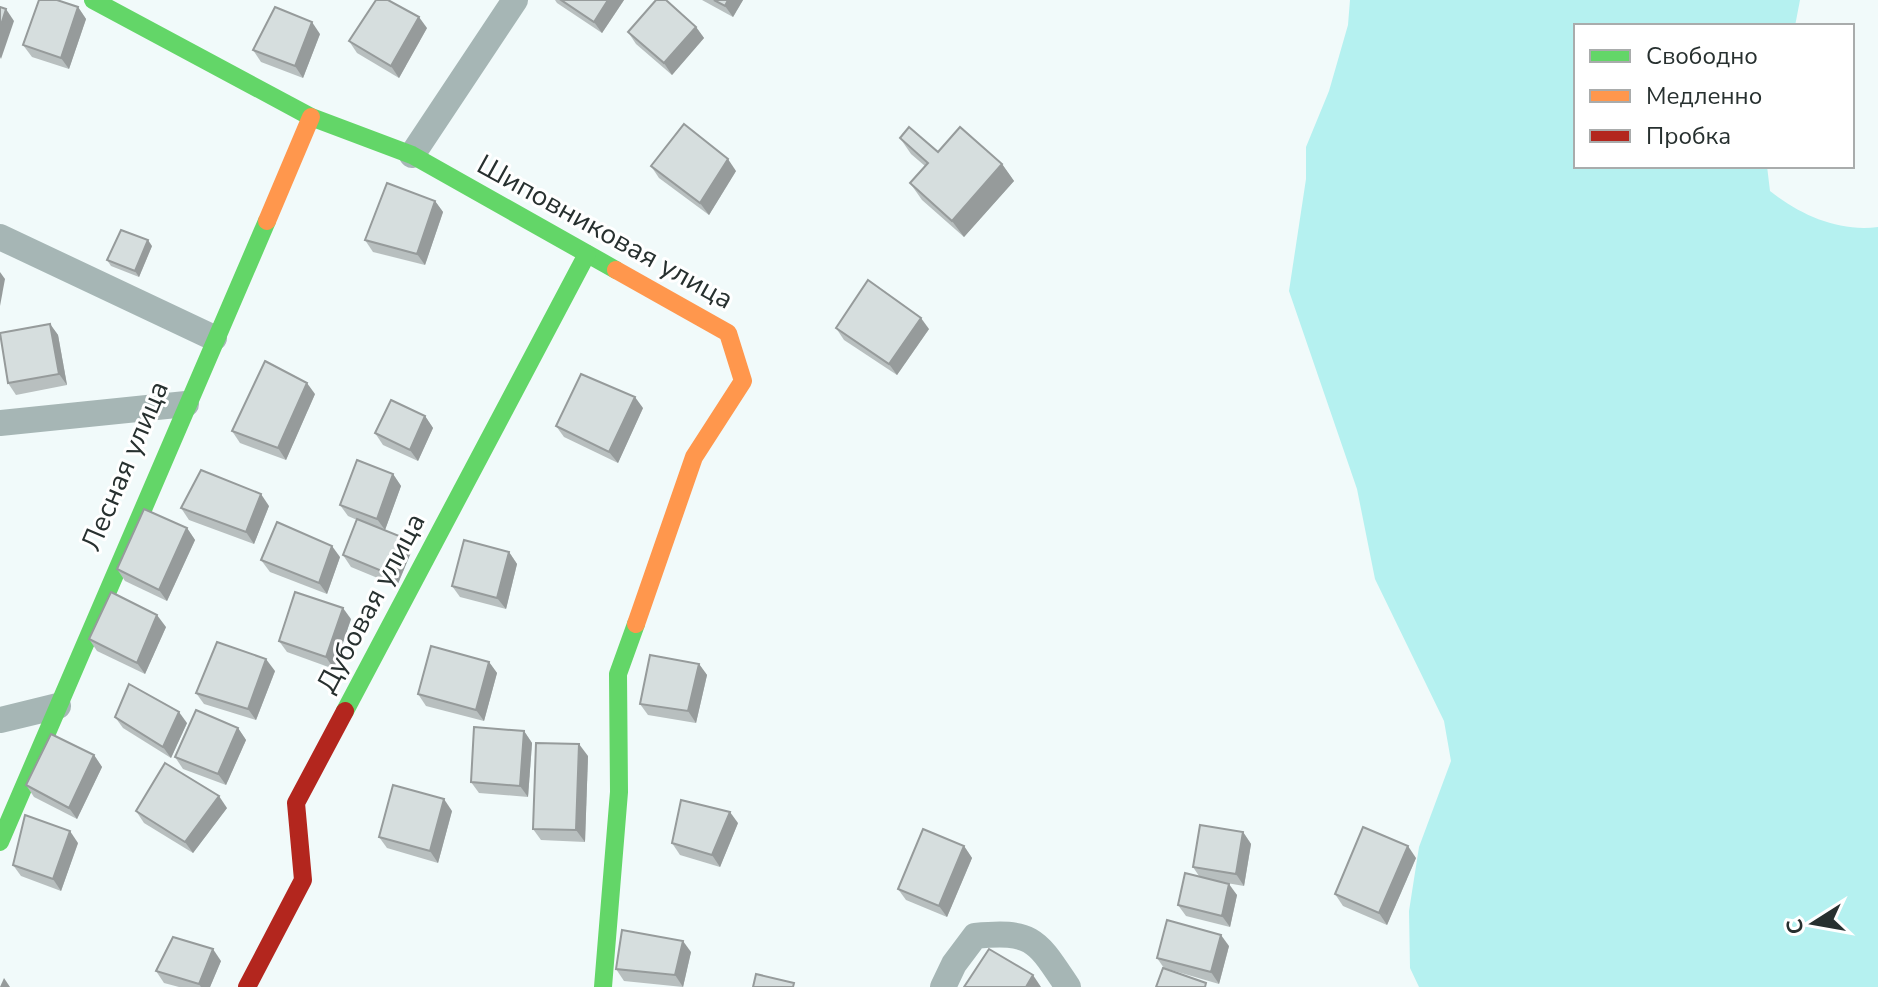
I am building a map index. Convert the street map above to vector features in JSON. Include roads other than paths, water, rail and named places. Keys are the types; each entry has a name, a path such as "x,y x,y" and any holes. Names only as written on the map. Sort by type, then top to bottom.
{"street":[{"name":"Шиповниковая улица","path":"93,0 311,117 412,155 728,333 743,381 694,457 618,674 619,792 603,987"},
{"path":"412,155 515,0"},
{"name":"Лесная улица","path":"0,842 311,117"},
{"path":"0,237 214,338"},
{"name":"Дубовая улица","path":"247,987 303,880 296,803 587,254"},
{"path":"0,423 186,404"},
{"path":"0,720 58,706"},
{"path":"943,987 954,964 975,936 1008,933 1040,945 1068,987"}]}
